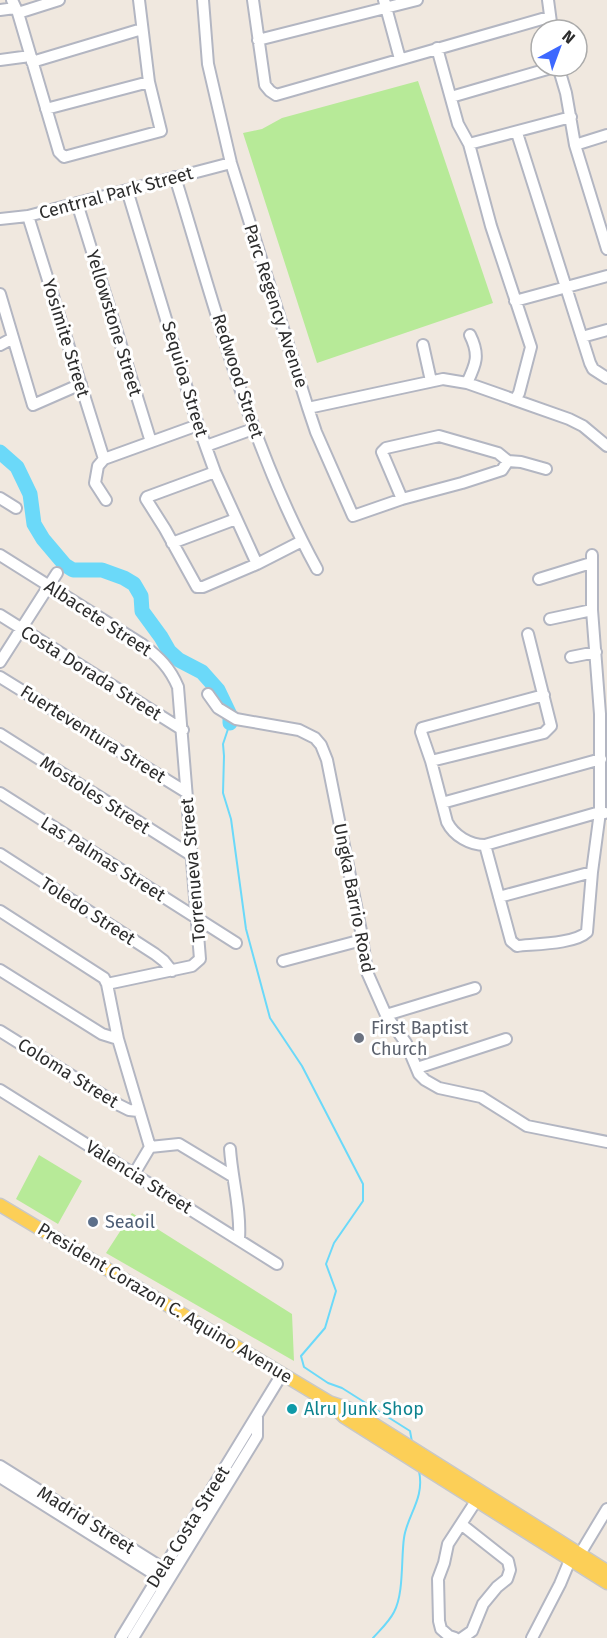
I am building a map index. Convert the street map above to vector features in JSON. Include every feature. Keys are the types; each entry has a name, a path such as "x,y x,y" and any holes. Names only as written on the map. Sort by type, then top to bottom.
{"main road":[{"name":"President Corazon C. Aquino Avenue","path":"0,1205 347,1413 407,1444 575,1557 607,1583"},
{"name":"President Corazon C. Aquino Avenue","path":"347,1413 410,1459 476,1501 575,1557 607,1571"}],"street":[{"path":"0,10 59,0"},
{"path":"15,7 62,157 161,131 149,82 139,0"},
{"name":"Parc Regency Avenue","path":"203,0 208,64 231,163 308,408 443,379 468,383 583,426 607,446"},
{"path":"253,0 265,85 276,95 549,17 548,0"},
{"path":"258,40 385,4 417,0"},
{"path":"385,4 400,59"},
{"path":"0,60 31,59 142,29"},
{"path":"437,48 458,124 469,144 491,226 531,347 515,400"},
{"path":"451,97 529,74"},
{"path":"561,78 575,145 607,249"},
{"path":"46,109 149,82"},
{"path":"469,144 571,117"},
{"path":"517,133 593,369 607,378"},
{"path":"575,145 607,135"},
{"name":"Centrral Park Street","path":"0,219 28,216 231,163"},
{"name":"Redwood Street","path":"175,177 253,429 302,541 317,569"},
{"name":"Sequioa Street","path":"127,190 198,425 215,472 257,564"},
{"name":"Yellowstone Street","path":"77,203 151,442"},
{"name":"Yosimite Street","path":"28,216 104,459"},
{"path":"515,301 607,276"},
{"path":"0,294 33,405 81,384"},
{"path":"582,337 607,330"},
{"path":"468,383 477,356 471,335"},
{"path":"0,345 13,338"},
{"path":"423,345 430,381"},
{"path":"308,408 316,432 353,516 502,470 508,461"},
{"path":"106,500 95,483 98,466 104,459 198,425"},
{"path":"206,446 253,429"},
{"path":"402,499 382,452 386,448 439,436 498,453 508,461 546,469"},
{"path":"215,472 146,499 197,587 203,587 257,564 302,541"},
{"path":"0,498 16,508"},
{"path":"172,543 236,519"},
{"name":"Albacete Street","path":"0,555 143,645 163,661 178,687 183,730"},
{"path":"485,845 510,941 517,945 576,938 587,932 592,872 604,813 591,559 539,579"},
{"path":"0,662 57,573"},
{"path":"550,619 592,610"},
{"name":"Costa Dorada Street","path":"0,615 183,730"},
{"path":"431,761 544,733 551,726 528,634"},
{"path":"571,657 596,652"},
{"name":"Fuerteventura Street","path":"0,677 186,792"},
{"name":"Ungka Barrio Road","path":"208,694 231,717 299,730 308,733 321,745 327,760 370,981 386,1015 406,1043 424,1080 439,1088 481,1097 527,1126 607,1142"},
{"path":"544,695 422,728 421,732 447,822 452,831 472,843 485,845 604,813"},
{"name":"Torrenueva Street","path":"107,984 192,966 200,959 183,730"},
{"name":"Mostoles Street","path":"0,734 191,855"},
{"path":"442,803 601,759"},
{"name":"Las Palmas Street","path":"0,793 236,944"},
{"name":"Toledo Street","path":"0,855 155,954 165,961 172,971"},
{"path":"499,897 592,872"},
{"path":"0,911 98,973 107,984 118,1039 150,1147 134,1174"},
{"path":"283,961 362,940"},
{"path":"0,970 102,1034 118,1039"},
{"path":"386,1015 475,988"},
{"name":"Coloma Street","path":"0,1031 117,1104 129,1110 138,1111"},
{"path":"417,1068 506,1039"},
{"name":"Valencia Street","path":"0,1090 277,1264"},
{"path":"150,1147 179,1144 232,1176"},
{"path":"230,1149 232,1176 240,1219 239,1239"},
{"name":"Dela Costa Street","path":"121,1638 257,1436 257,1417 282,1374"},
{"name":"Madrid Street","path":"0,1466 165,1575"},
{"name":"Madrid Street","path":"0,1477 165,1575"},
{"path":"455,1638 441,1629 438,1579 448,1544 476,1501"},
{"path":"532,1638 575,1557 607,1509"},
{"path":"461,1524 508,1561 510,1570 507,1579 483,1604 471,1631 462,1638"},
{"name":"Dela Costa Street","path":"133,1638 165,1575"}],"green space":[{"path":"418,81 493,303 317,363 243,133 262,129 282,118"},
{"path":"39,1155 82,1181 58,1224 16,1199"},
{"path":"132,1213 292,1314 294,1361 106,1253"}],"waterway":[{"path":"0,452 17,467 30,494 34,524 43,539 65,565 73,570 102,570 134,584 141,596 142,611 169,651 179,660 202,672 218,690 230,715 230,723"},
{"path":"230,723 223,744 223,793 231,819 246,929 270,1018 302,1066 363,1184 363,1201 334,1243 326,1264 336,1291 325,1328 301,1356 304,1367 410,1431 412,1442"},
{"path":"373,1638 390,1619 397,1604 401,1586 404,1538 420,1490 419,1471"}],"place":[{"name":"First Baptist Church","path":"359,1038"},
{"name":"Seaoil","path":"93,1222"},
{"name":"Alru Junk Shop","path":"292,1409"}]}
